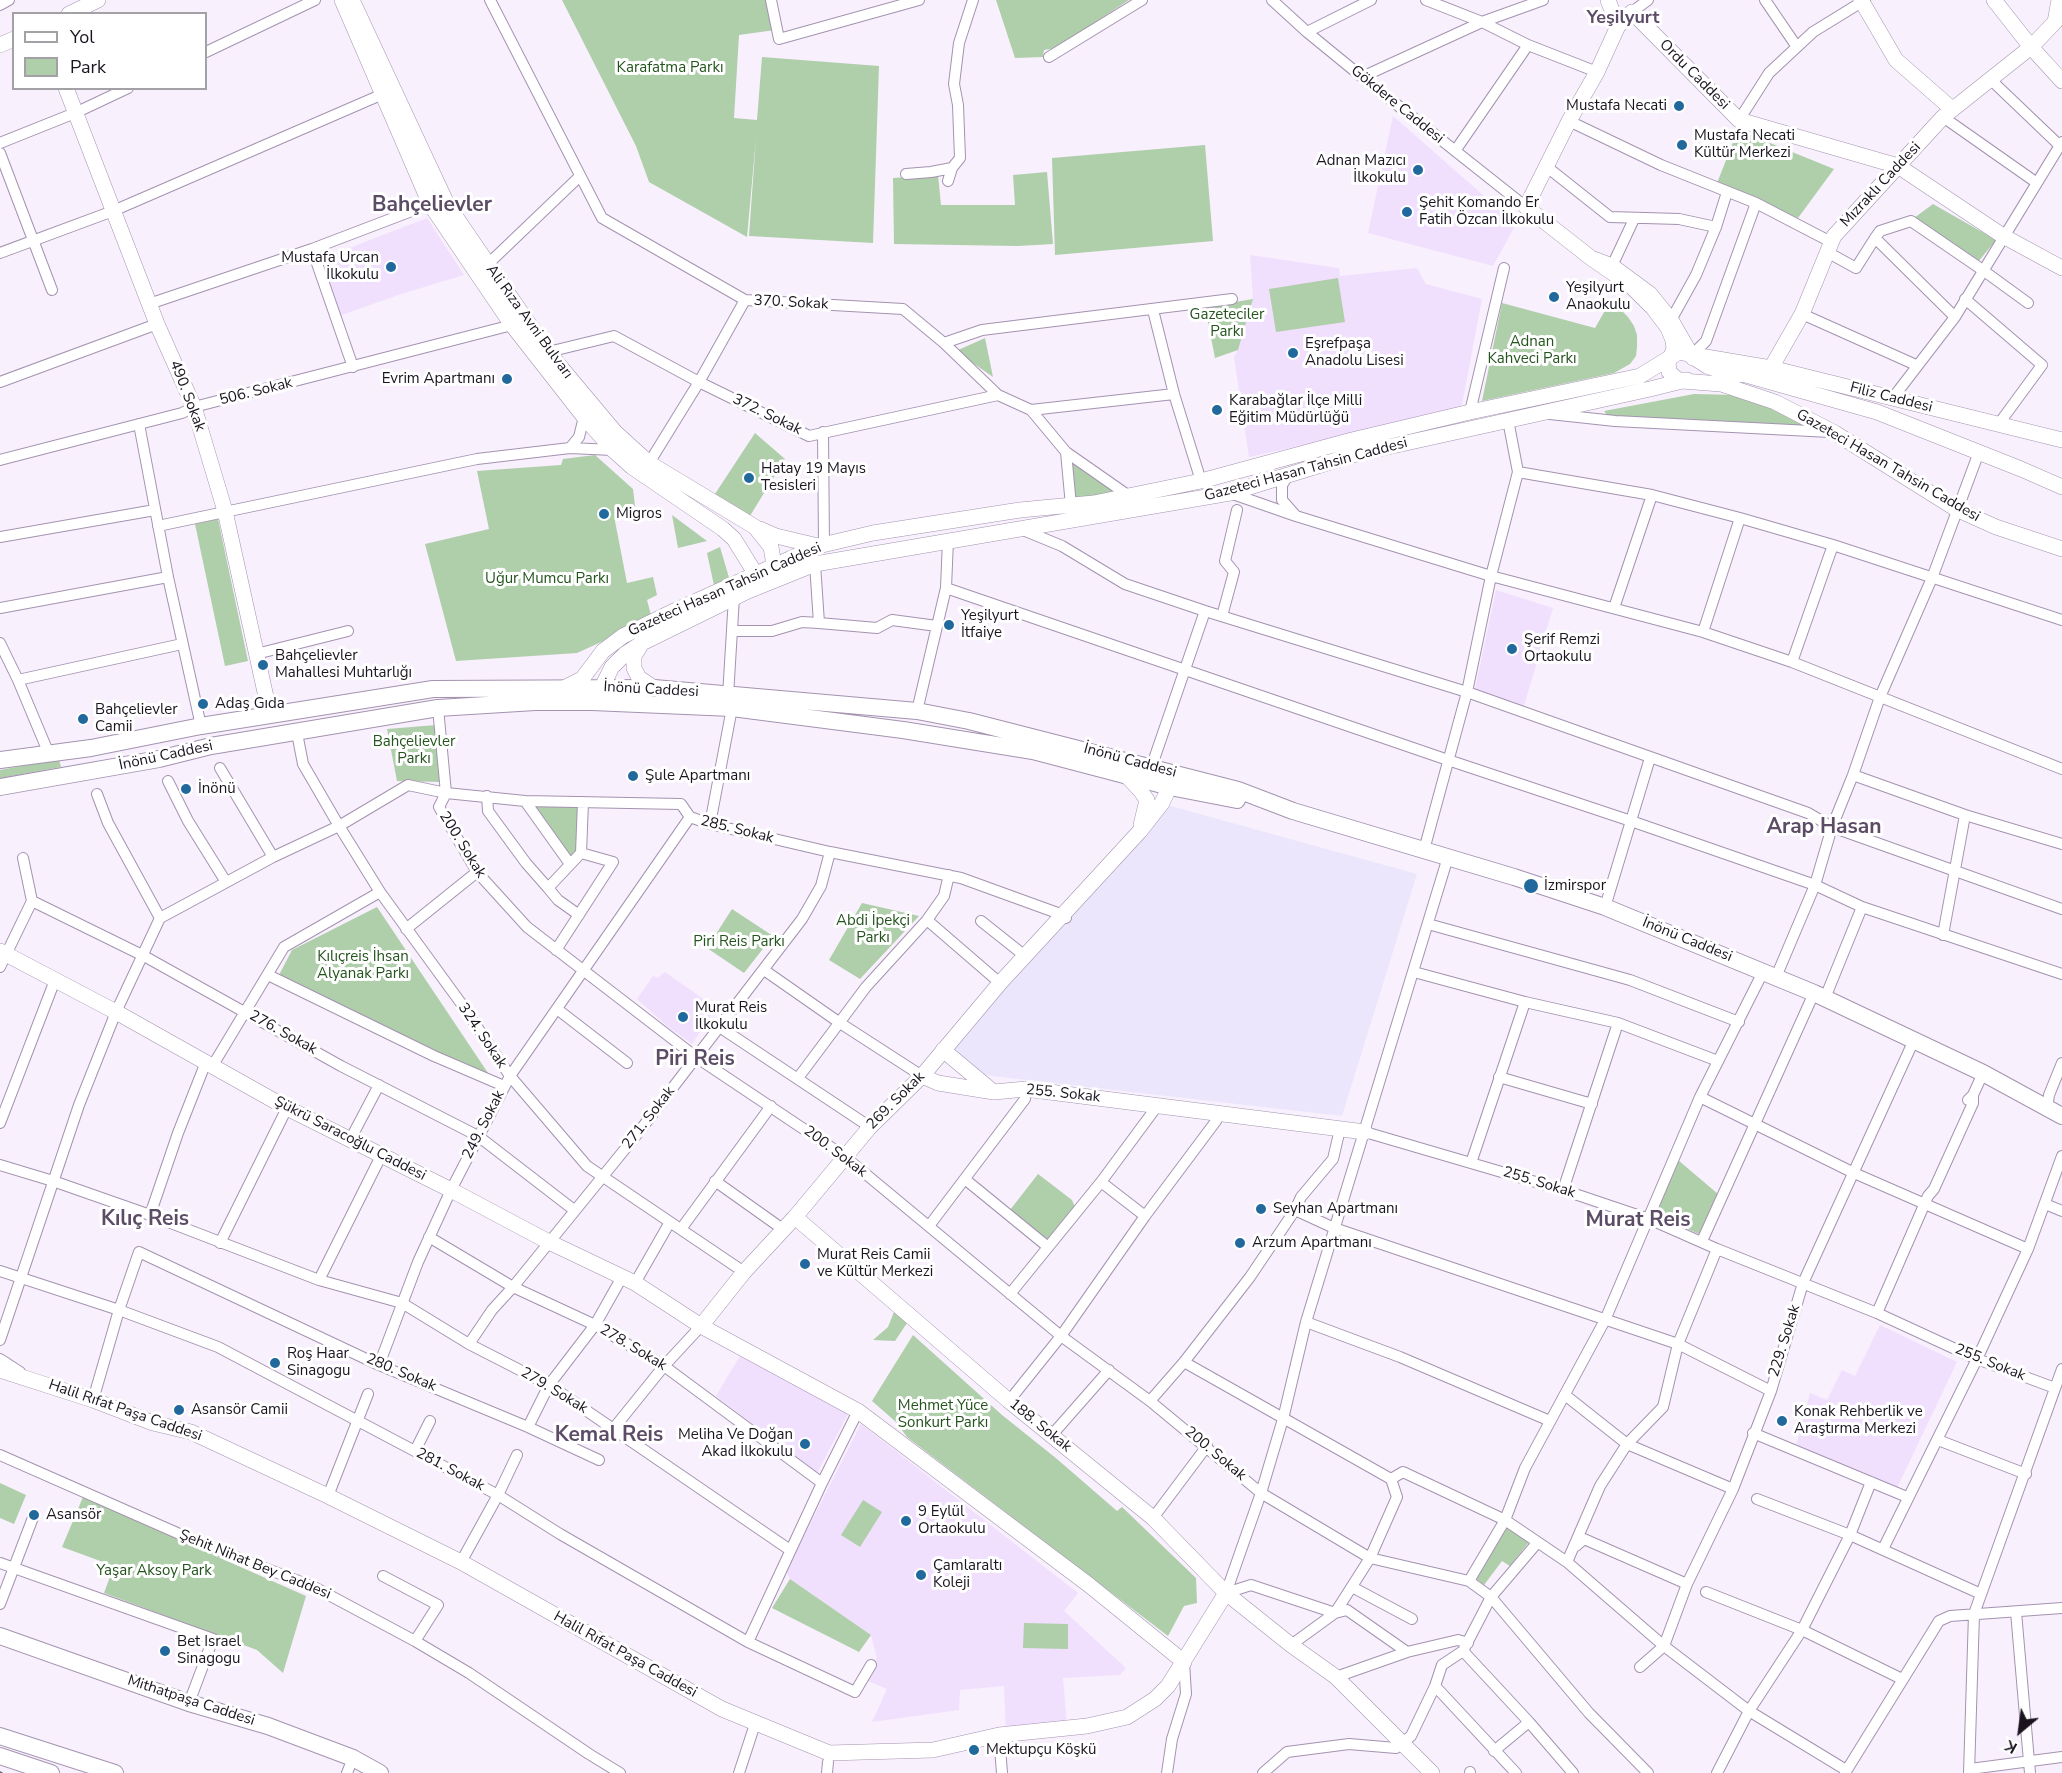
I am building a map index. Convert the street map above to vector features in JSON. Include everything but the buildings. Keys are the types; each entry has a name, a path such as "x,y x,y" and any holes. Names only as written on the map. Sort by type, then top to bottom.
{"main road":[{"path":"73,12 98,0"},
{"name":"Ali Rıza Avni Bulvarı","path":"342,0 430,204 512,325 584,417 613,450 632,467 723,529 734,539 752,568"},
{"name":"Ali Rıza Avni Bulvarı","path":"352,0 447,204 548,352 615,432 649,463 755,527 771,547 774,565"},
{"path":"1608,0 1618,26"},
{"path":"1994,0 2031,47 2062,81"},
{"name":"Mızraklı Caddesi","path":"1771,368 1802,314 1834,236 1947,113 2031,47 2055,22 2059,0"},
{"path":"1863,1 1896,60 1947,113"},
{"path":"1526,207 1569,120 1597,72 1618,26 1632,12"},
{"name":"Ordu Caddesi","path":"1632,12 1739,120 1898,166 2003,236 2062,268"},
{"name":"490. Sokak","path":"67,90 157,324 194,407 225,512 270,715"},
{"name":"Gökdere Caddesi","path":"1526,207 1591,258 1630,285 1670,324"},
{"name":"Gökdere Caddesi","path":"1591,258 1612,266 1650,294 1691,356"},
{"path":"1670,324 1673,340 1672,356 1668,363 1669,372 1674,378 1682,381 1691,378 1696,369 1691,356"},
{"path":"1650,370 1658,361 1670,324"},
{"path":"1672,356 1684,352 1691,356 1771,368"},
{"name":"Gazeteci Hasan Tahsin Caddesi","path":"567,687 582,679 594,666 603,651 623,636 740,581 752,568 774,565 821,545 873,533 1009,512 1094,503 1201,481 1352,440 1470,412 1629,379 1640,376 1672,356"},
{"name":"Gazeteci Hasan Tahsin Caddesi","path":"1691,356 1707,366 1732,374 1746,375 1877,412 2062,487"},
{"path":"1721,384 1771,368"},
{"name":"Filiz Caddesi","path":"1771,368 2062,440"},
{"name":"Gazeteci Hasan Tahsin Caddesi","path":"595,692 612,666 642,643 734,597 815,564 1230,493 1356,454 1682,381 1721,384 1775,402 1835,433 1956,509 1995,528 2062,549"},
{"path":"755,527 776,537 821,545"},
{"path":"752,568 771,581 774,565"},
{"path":"642,643 634,656 633,668 639,678 654,688"},
{"path":"594,666 595,692"},
{"name":"İnönü Caddesi","path":"0,760 49,754 201,726 433,689 567,687 595,692 730,702 916,711 969,721 1151,768 1173,780"},
{"name":"İnönü Caddesi","path":"0,788 159,759 211,746 438,708 536,702 595,692 654,688 1033,751 1125,774 1173,780 1293,811 1514,877 1605,907 1820,996 1983,1073 2062,1116"},
{"path":"1125,774 1147,800 1140,831"},
{"name":"269. Sokak","path":"701,1326 744,1272 784,1230 870,1126 922,1076 1000,983 1064,917 1140,831 1162,803 1173,780"},
{"name":"Şükrü Saracoğlu Caddesi","path":"2,957 55,980 287,1108 549,1242 629,1280 701,1326 858,1411 1089,1585 1184,1662"},
{"path":"943,1050 994,1092"},
{"name":"255. Sokak","path":"922,1076 938,1083 994,1092 1026,1089 1365,1132"},
{"name":"188. Sokak","path":"795,1217 1009,1401 1153,1518 1226,1593 1291,1645 1336,1677 1400,1745"},
{"name":"Halil Rıfat Paşa Caddesi","path":"0,1370 93,1400 153,1423 191,1431 460,1562 722,1709 829,1753 933,1750 999,1735 1087,1726 1127,1717 1155,1699 1168,1686 1226,1593"},
{"name":"Mithatpaşa Caddesi","path":"0,1636 189,1703 268,1726 350,1766 380,1773"},
{"path":"0,1736 116,1773"},
{"path":"1400,1745 1422,1773"},
{"path":"1400,1745 1432,1773"},
{"path":"0,1756 51,1773"}],"street":[{"path":"0,5 9,0"},
{"path":"207,52 315,0"},
{"name":"370. Sokak","path":"490,0 602,218 745,300 903,309 944,343 998,394 1031,410 1066,452 1130,496"},
{"path":"771,0 779,39 919,0"},
{"path":"948,181 952,168 960,158 958,105 954,84 959,43 973,0"},
{"path":"1049,57 1142,0"},
{"name":"Gökdere Caddesi","path":"1272,0 1362,77 1526,207"},
{"path":"1307,32 1371,0"},
{"path":"1426,0 1482,22 1528,45 1597,72"},
{"path":"1362,77 1482,22 1543,0"},
{"path":"1632,12 1648,0"},
{"path":"1765,0 1797,47"},
{"path":"1739,120 1769,73 1813,32 1863,1"},
{"path":"1455,152 1528,45"},
{"path":"1892,399 1955,317 2061,144 1990,79"},
{"path":"0,143 75,113 124,90"},
{"path":"0,253 113,211 383,94"},
{"path":"1947,113 2037,183"},
{"path":"1569,120 1661,165 1756,203 1829,247 1856,268 1880,231 1911,221 2028,303"},
{"path":"0,153 52,290"},
{"path":"1547,167 1610,217 1679,219 1716,227"},
{"path":"906,174 952,168"},
{"path":"487,265 579,177"},
{"path":"1670,324 1696,275 1716,227 1727,192"},
{"path":"1691,356 1706,341 1756,203"},
{"path":"149,304 312,249 430,204"},
{"path":"1612,266 1634,219"},
{"path":"1875,238 1955,317"},
{"path":"312,249 353,367"},
{"path":"1470,412 1504,268"},
{"path":"944,343 982,330 1232,299"},
{"path":"1965,299 2042,365 1998,425"},
{"path":"649,463 699,382 745,300"},
{"path":"1153,310 1174,394 1201,481"},
{"path":"1802,314 1916,365"},
{"path":"0,382 157,324"},
{"name":"506. Sokak","path":"0,460 512,325"},
{"name":"372. Sokak","path":"548,352 615,336 699,382 809,436 998,394"},
{"path":"1031,410 1174,394"},
{"path":"1540,413 1615,421 1835,433"},
{"path":"570,448 579,437 584,417"},
{"path":"1424,850 1467,692 1491,576 1518,472 1508,420"},
{"path":"139,424 168,577 201,726"},
{"path":"821,545 823,432"},
{"path":"158,526 477,459 570,448 613,450"},
{"path":"1066,452 1071,506"},
{"path":"1648,1773 1589,1713 1491,1597 1469,1581 1505,1520 1525,1468 1605,1320 1700,1097 1739,1022 1769,974 1815,885 1832,828 1880,696 1932,578 1979,452"},
{"path":"1518,472 1652,495 1740,518 1833,544 2062,620"},
{"path":"1289,474 1282,485 1282,500 1296,516"},
{"path":"1230,493 1296,516 1491,576 1703,632 1792,662 2062,769"},
{"path":"1614,608 1652,495"},
{"path":"0,537 155,510"},
{"path":"1222,616 1234,572 1226,561 1237,510"},
{"path":"1703,632 1740,518"},
{"path":"1023,530 1062,546 1125,584 1467,692 1808,813 1832,828 2062,909"},
{"path":"916,711 946,588 948,540"},
{"path":"1792,662 1833,544"},
{"path":"815,564 819,623"},
{"path":"0,608 168,577"},
{"path":"946,588 1631,821 1815,885 1862,906 1943,935 2062,974"},
{"path":"710,824 730,702 734,597"},
{"path":"1151,768 1205,611"},
{"path":"733,631 772,631 802,622 877,628 892,620 937,626"},
{"path":"256,654 348,631"},
{"path":"0,643 49,754"},
{"path":"18,680 182,644"},
{"path":"438,708 446,793"},
{"name":"324. Sokak","path":"297,733 303,764 339,826 380,892 463,1006 507,1081 578,1156 602,1177 744,1272"},
{"path":"1605,907 1650,758"},
{"path":"220,768 273,857"},
{"path":"1853,775 1965,815 2061,840"},
{"path":"168,781 188,820 226,882"},
{"name":"285. Sokak","path":"339,826 408,785 446,793 525,801 681,804 690,818 710,824 830,852 961,878 1064,917"},
{"name":"200. Sokak","path":"446,793 439,807 477,872 527,927 583,971 696,1057 844,1156 1061,1336 1150,1401 1262,1493 1370,1558 1469,1581"},
{"path":"97,794 108,823 160,918"},
{"path":"487,796 488,811 526,863 558,900 579,915"},
{"path":"525,801 570,864"},
{"path":"548,888 581,853 583,802"},
{"path":"1943,935 1965,815"},
{"name":"249. Sokak","path":"379,1365 429,1237 507,1081 690,818"},
{"path":"0,1340 79,1105 116,1012 160,918 273,857 339,826"},
{"name":"271. Sokak","path":"469,1344 492,1310 602,1177 802,919 821,886 830,852"},
{"path":"556,950 613,862 581,853"},
{"path":"1226,1593 1262,1493 1306,1322 1448,857"},
{"path":"2,957 32,901 24,858"},
{"path":"406,929 477,872"},
{"path":"798,1078 866,987 927,920 944,896 949,875"},
{"path":"150,1215 178,1134 210,1064 284,947 380,892"},
{"name":"276. Sokak","path":"32,901 144,956 379,1085 478,1136 574,1210"},
{"path":"1702,1241 1754,1124 1820,996 1862,906"},
{"path":"927,920 1000,983"},
{"path":"981,921 1025,956"},
{"path":"1428,924 1630,980 1739,1022"},
{"path":"764,970 922,1076"},
{"path":"1414,972 1525,1002 1618,1023 1718,1061"},
{"path":"268,975 434,1056 507,1081"},
{"path":"0,1123 55,980"},
{"path":"1471,1163 1525,1002"},
{"path":"557,1009 627,1062"},
{"path":"1563,1190 1618,1023"},
{"path":"718,1026 870,1126"},
{"name":"229. Sokak","path":"1664,1646 1687,1584 1733,1490 1771,1390 1803,1283 1914,1040"},
{"path":"2047,1108 2049,1095 2062,1063"},
{"path":"1877,1313 1973,1103 1983,1073"},
{"path":"1499,1077 1592,1104"},
{"path":"350,1140 379,1085"},
{"path":"929,1226 1025,1099 1026,1089"},
{"path":"1700,1097 1854,1173 1927,1200 2028,1249"},
{"path":"1010,1294 1101,1182 1158,1105"},
{"path":"681,1229 771,1106"},
{"path":"220,1243 287,1108"},
{"path":"1009,1401 1061,1336 1145,1216 1216,1121 1218,1112"},
{"path":"1150,1401 1184,1362 1250,1277 1295,1210 1301,1197 1333,1159 1340,1129"},
{"name":"255. Sokak","path":"1365,1132 1563,1190 1649,1219 1717,1249 1877,1313 1977,1359 2055,1388"},
{"path":"319,1280 381,1156"},
{"path":"1883,1549 1907,1497 1938,1440 2028,1249 2062,1156"},
{"name":"279. Sokak","path":"0,1165 150,1215 319,1280 402,1303 469,1344 549,1385 790,1550"},
{"path":"966,1180 1048,1247"},
{"path":"716,1181 784,1230"},
{"path":"1101,1182 1145,1216"},
{"path":"2045,1203 2062,1211"},
{"path":"1295,1210 1334,1228 1678,1344 1771,1390"},
{"path":"528,1427 549,1385 670,1222"},
{"name":"278. Sokak","path":"429,1237 513,1287 595,1325 664,1366 822,1483"},
{"path":"1567,1562 1599,1486 1627,1444 1663,1407 1678,1344 1717,1249"},
{"name":"280. Sokak","path":"119,1310 139,1252 379,1365 528,1427 599,1460"},
{"name":"281. Sokak","path":"0,1270 119,1310 218,1347 498,1496 748,1642 855,1692 872,1665"},
{"path":"93,1400 119,1310"},
{"path":"1306,1322 1400,1357 1550,1421"},
{"name":"269. Sokak","path":"614,1428 664,1366 701,1326"},
{"path":"0,1359 33,1380"},
{"path":"1184,1362 1391,1479 1397,1497 1370,1558 1335,1613 1291,1645"},
{"path":"2062,1369 1974,1614 1970,1771 2030,1767 2062,1757"},
{"path":"1051,1436 1109,1371"},
{"path":"328,1496 368,1394"},
{"path":"1564,1395 1627,1444 1733,1490"},
{"path":"2050,1401 2062,1404"},
{"path":"748,1642 858,1411"},
{"path":"415,1451 430,1421"},
{"path":"1753,1433 1907,1497"},
{"path":"1938,1440 2026,1474"},
{"path":"1153,1518 1207,1446"},
{"name":"Şehit Nihat Bey Caddesi","path":"0,1455 200,1543 314,1587 415,1641 486,1684 620,1773"},
{"path":"460,1562 498,1496 517,1455"},
{"path":"1391,1479 1403,1472 1505,1520 1567,1562 1664,1646 1749,1711 1846,1772 1939,1621 1950,1616 2062,1608"},
{"path":"1717,1773 1749,1711 1802,1630 1850,1535 1871,1482"},
{"path":"1757,1499 1850,1535 1981,1594"},
{"path":"0,1604 34,1515"},
{"path":"1537,1543 1557,1552 1572,1550 1584,1539 1687,1584"},
{"path":"1263,1773 1287,1752 1349,1744 1400,1745 1411,1736 1435,1686 1442,1665 1465,1647 1491,1597 1537,1543"},
{"path":"0,1563 213,1639 189,1703"},
{"path":"383,1576 438,1605 415,1641"},
{"path":"1226,1593 1251,1585 1335,1613 1347,1610 1407,1652"},
{"path":"1352,1587 1412,1619"},
{"path":"1706,1592 1802,1630 1902,1679"},
{"path":"2016,1612 2030,1767"},
{"path":"1336,1677 1407,1652 1458,1640 1573,1773"},
{"path":"1640,1667 1664,1646"},
{"path":"1167,1773 1172,1739 1185,1694 1184,1662"},
{"path":"1435,1686 1516,1773"},
{"path":"1494,1751 1529,1722"},
{"path":"739,1773 755,1724"},
{"path":"999,1735 1002,1773"}],"shaded area":[{"name":"Adnan Mazıcı İlkokulu","path":"1393,116 1516,224 1493,266 1368,233"},
{"name":"Mustafa Urcan İlkokulu","path":"427,218 464,275 339,316 321,259"},
{"path":"1250,255 1339,268 1340,276 1417,268 1426,284 1482,299 1461,410 1249,457 1234,357 1253,299"},
{"name":"Şerif Remzi Ortaokulu","path":"1496,590 1553,608 1523,709 1475,689"},
{"path":"1167,805 1417,874 1342,1116 966,1073 949,1051"},
{"name":"Murat Reis İlkokulu","path":"665,972 716,1008 692,1044 667,1026 637,999 653,976 658,978"},
{"path":"1880,1325 1957,1362 1897,1488 1796,1446 1810,1393 1827,1400 1842,1370 1855,1376"},
{"name":"Meliha Ve Doğan Akad İlkokulu","path":"740,1356 848,1414 817,1473 716,1396"},
{"name":"Çamlaraltı Koleji","path":"861,1424 1078,1593 1064,1611 1126,1668 1120,1675 1063,1678 1067,1725 1006,1730 1004,1686 960,1690 959,1710 872,1722 887,1689 868,1681 877,1658 871,1635 790,1579 786,1571"}],"green space":[{"name":"Karafatma Parkı","path":"562,0 766,0 775,30 739,35 734,118 757,120 762,57 879,66 873,243 749,236 756,138 747,237 649,182 636,146"},
{"path":"996,0 1129,0 1056,48 1044,50 1043,57 1015,58"},
{"path":"1738,130 1834,169 1798,218 1717,183"},
{"path":"1205,145 1213,241 1055,255 1052,158"},
{"path":"1047,172 1053,244 1018,246 894,244 893,178 938,175 941,205 1015,205 1013,175"},
{"path":"1933,204 1996,240 1978,262 1914,218"},
{"path":"1338,278 1345,322 1276,332 1269,289"},
{"name":"Gazeteciler Parkı","path":"1253,299 1238,350 1215,358 1205,307"},
{"name":"Adnan Kahveci Parkı","path":"1611,300 1628,317 1637,335 1636,356 1630,364 1614,373 1482,401 1502,303 1595,328"},
{"path":"985,338 993,377 956,351"},
{"path":"1694,394 1737,395 1775,406 1816,429 1608,416 1604,411"},
{"name":"Hatay 19 Mayıs Tesisleri","path":"755,433 785,459 748,519 713,497"},
{"name":"Uğur Mumcu Parkı","path":"595,455 633,489 635,506 617,512 615,521 627,583 653,577 657,595 647,600 652,619 577,653 456,661 425,544 489,529 477,471 561,465 563,459"},
{"path":"1069,458 1122,497 1074,506"},
{"path":"672,515 707,541 678,548"},
{"path":"218,519 248,661 225,666 195,524"},
{"path":"720,547 730,581 715,590 707,553"},
{"name":"Bahçelievler Parkı","path":"436,725 441,782 397,781 387,729"},
{"path":"59,759 61,767 0,778 0,770"},
{"path":"578,804 578,852 571,861 531,806"},
{"name":"Abdi İpekçi Parkı","path":"862,903 919,916 860,979 829,960"},
{"name":"Kılıçreis İhsan Alyanak Parkı","path":"377,907 492,1079 279,975 292,950"},
{"name":"Piri Reis Parkı","path":"732,909 773,936 744,973 707,948"},
{"path":"1678,1160 1718,1194 1699,1234 1655,1215"},
{"path":"1038,1174 1072,1200 1075,1207 1048,1241 1010,1210"},
{"path":"894,1312 907,1323 895,1341 873,1340 888,1327"},
{"name":"Mehmet Yüce Sonkurt Parkı","path":"913,1335 1002,1415 1117,1511 1122,1507 1196,1578 1197,1603 1184,1606 1168,1636 907,1437 896,1422 872,1401"},
{"path":"0,1483 26,1495 14,1524 0,1518"},
{"name":"Yaşar Aksoy Park","path":"83,1497 306,1596 283,1673 257,1650 104,1593 114,1566 62,1547"},
{"path":"863,1500 882,1512 860,1547 841,1535"},
{"path":"1506,1524 1529,1542 1510,1566 1502,1561 1484,1585 1475,1578"},
{"path":"790,1579 871,1635 859,1652 772,1608"},
{"path":"1024,1623 1068,1624 1068,1649 1023,1648"}],"place":[{"name":"Mustafa Necati","path":"1679,106"},
{"name":"Mustafa Necati Kültür Merkezi","path":"1682,145"},
{"name":"Adnan Mazıcı İlkokulu","path":"1418,170"},
{"name":"Şehit Komando Er Fatih Özcan İlkokulu","path":"1407,212"},
{"name":"Mustafa Urcan İlkokulu","path":"391,267"},
{"name":"Yeşilyurt Anaokulu","path":"1554,297"},
{"name":"Eşrefpaşa Anadolu Lisesi","path":"1293,353"},
{"name":"Evrim Apartmanı","path":"507,379"},
{"name":"Karabağlar İlçe Milli Eğitim Müdürlüğü","path":"1217,410"},
{"name":"Hatay 19 Mayıs Tesisleri","path":"749,478"},
{"name":"Migros","path":"604,514"},
{"name":"Yeşilyurt İtfaiye","path":"949,625"},
{"name":"Şerif Remzi Ortaokulu","path":"1512,649"},
{"name":"Bahçelievler Mahallesi Muhtarlığı","path":"263,665"},
{"name":"Adaş Gıda","path":"203,704"},
{"name":"Bahçelievler Camii","path":"83,719"},
{"name":"Şule Apartmanı","path":"633,776"},
{"name":"İnönü","path":"186,789"},
{"name":"İzmirspor","path":"1531,886"},
{"name":"Murat Reis İlkokulu","path":"683,1017"},
{"name":"Seyhan Apartmanı","path":"1261,1209"},
{"name":"Arzum Apartmanı","path":"1240,1243"},
{"name":"Murat Reis Camii ve Kültür Merkezi","path":"805,1264"},
{"name":"Roş Haar Sinagogu","path":"275,1363"},
{"name":"Asansör Camii","path":"179,1410"},
{"name":"Konak Rehberlik ve Araştırma Merkezi","path":"1782,1421"},
{"name":"Meliha Ve Doğan Akad İlkokulu","path":"805,1444"},
{"name":"Asansör","path":"34,1515"},
{"name":"9 Eylül Ortaokulu","path":"906,1521"},
{"name":"Çamlaraltı Koleji","path":"921,1575"},
{"name":"Bet Israel Sinagogu","path":"165,1651"},
{"name":"Mektupçu Köşkü","path":"974,1750"}],"district":[{"name":"Yeşilyurt","path":"1623,19"},
{"name":"Bahçelievler","path":"432,206"},
{"name":"Arap Hasan","path":"1824,828"},
{"name":"Piri Reis","path":"695,1060"},
{"name":"Kılıç Reis","path":"145,1220"},
{"name":"Murat Reis","path":"1638,1221"},
{"name":"Kemal Reis","path":"609,1436"}]}
